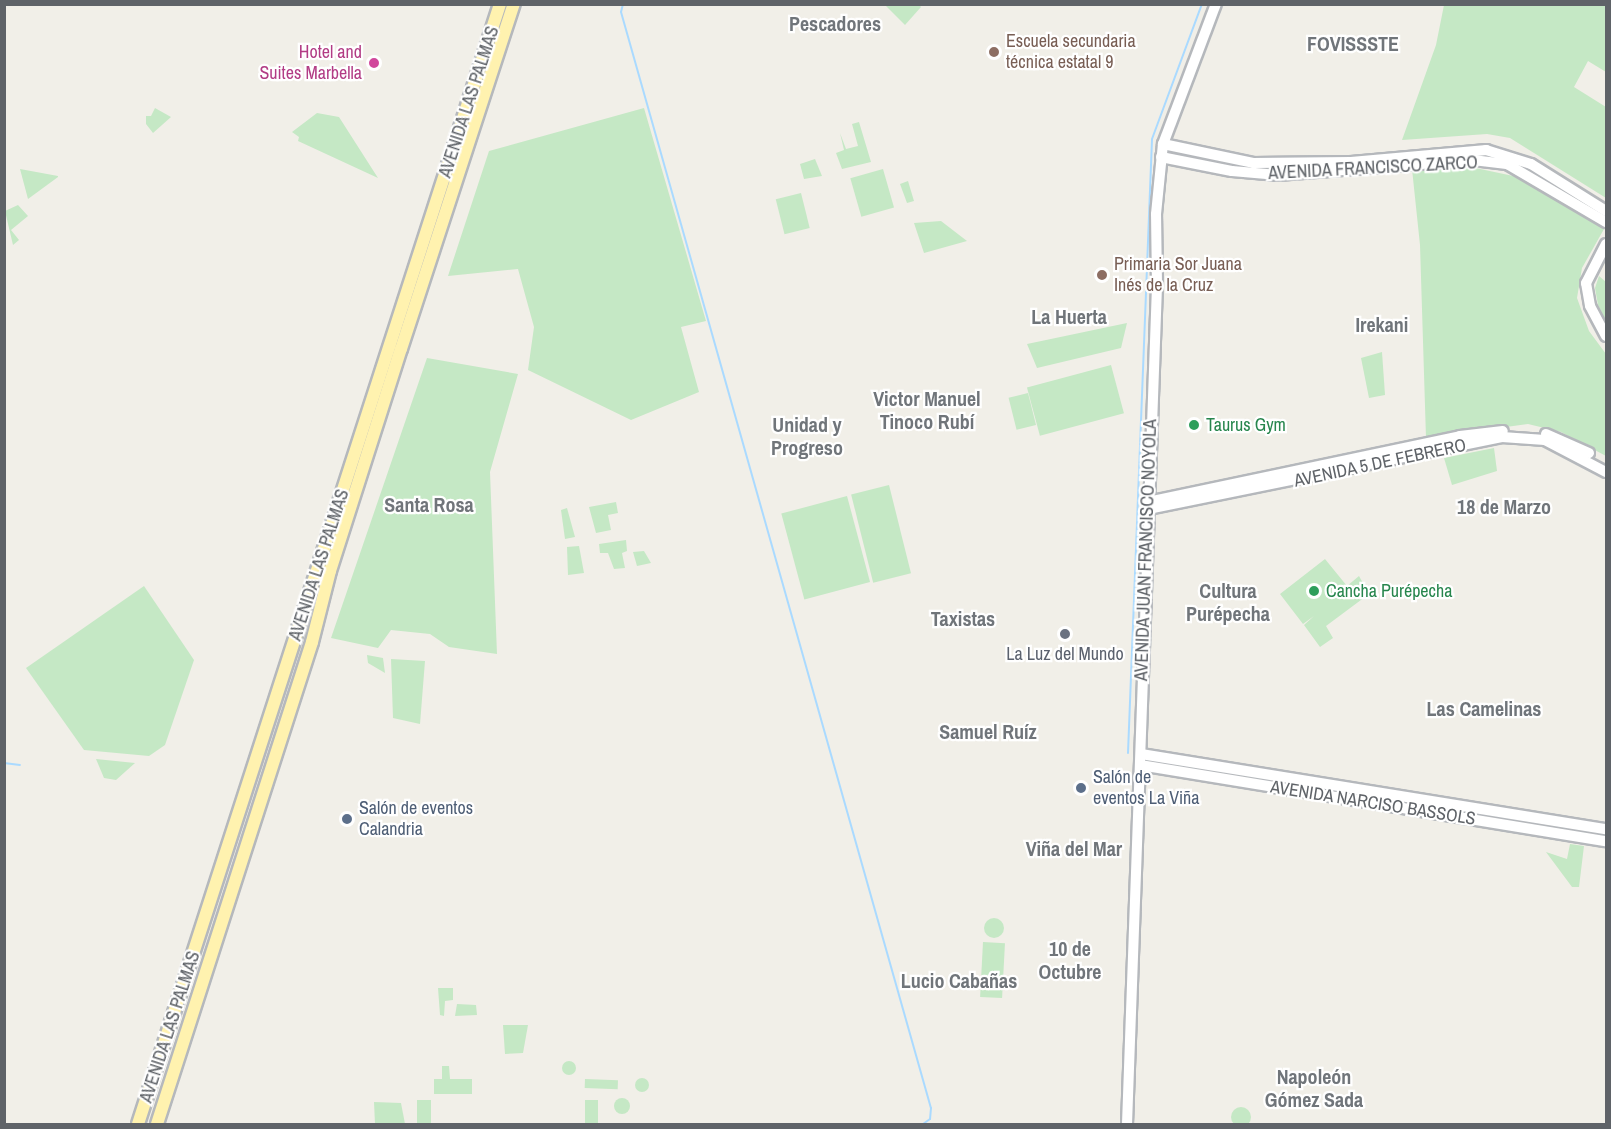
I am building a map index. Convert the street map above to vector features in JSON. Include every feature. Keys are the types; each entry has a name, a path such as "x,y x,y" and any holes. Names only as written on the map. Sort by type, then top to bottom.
{"main road":[{"name":"AVENIDA LAS PALMAS","path":"138,1125 500,4"},
{"name":"AVENIDA LAS PALMAS","path":"157,1125 312,642 330,571 393,371 514,4"}],"street":[{"name":"AVENIDA JUAN FRANCISCO NOYOLA","path":"1127,1125 1157,285 1155,231 1163,144 1216,4"},
{"name":"AVENIDA FRANCISCO ZARCO","path":"1163,144 1253,168 1486,150 1531,164 1606,211"},
{"name":"AVENIDA FRANCISCO ZARCO","path":"1161,157 1253,168 1473,160 1507,164 1606,222"},
{"path":"1606,244 1586,283 1590,306 1606,336"},
{"name":"AVENIDA 5 DE FEBRERO","path":"1148,505 1513,431 1543,434 1574,443 1606,465"},
{"name":"AVENIDA 5 DE FEBRERO","path":"1461,441 1535,437 1574,452 1606,472"},
{"name":"AVENIDA NARCISO BASSOLS","path":"1141,760 1606,829"},
{"name":"AVENIDA NARCISO BASSOLS","path":"1141,760 1606,842"}],"green space":[{"path":"885,5 919,5 921,7 905,25"},
{"path":"1444,5 1606,5 1606,72 1588,61 1574,87 1606,107 1606,198 1510,138 1487,134 1402,140 1436,45"},
{"path":"155,108 171,117 153,133 146,124 146,116 151,116"},
{"path":"644,108 706,321 681,327 699,392 631,420 528,370 534,327 518,269 448,276 489,151"},
{"path":"317,113 339,117 378,178 298,141 299,137 292,132"},
{"path":"859,122 871,162 842,169 836,153 844,150 840,133 846,149 858,146 852,124"},
{"path":"815,159 822,176 804,179 800,164"},
{"path":"1466,166 1518,177 1604,229 1582,268 1577,298 1589,331 1606,354 1606,456 1561,432 1528,424 1426,438 1420,245 1412,169"},
{"path":"20,169 58,176 58,177 28,199"},
{"path":"883,169 894,207 861,217 850,178"},
{"path":"908,181 914,201 907,203 900,184"},
{"path":"801,193 810,228 784,234 776,199"},
{"path":"18,205 28,216 11,230 19,240 13,245 5,211"},
{"path":"941,221 967,241 924,253 914,223"},
{"path":"1599,276 1606,282 1606,321 1598,305 1595,288"},
{"path":"1127,323 1121,348 1037,368 1027,344"},
{"path":"1382,352 1385,395 1369,398 1361,358"},
{"path":"427,358 518,374 490,472 497,654 449,647 430,634 391,630 378,648 331,638"},
{"path":"1111,365 1124,413 1040,436 1027,388"},
{"path":"1028,393 1036,425 1017,430 1009,398"},
{"path":"1494,448 1497,471 1452,485 1444,458"},
{"path":"889,485 911,573 873,583 851,494"},
{"path":"847,496 870,582 804,600 781,514"},
{"path":"616,502 618,513 608,515 611,530 596,533 589,507"},
{"path":"567,508 575,537 565,539 561,510"},
{"path":"626,540 627,551 622,553 625,568 614,569 608,553 600,553 599,544"},
{"path":"579,546 584,573 568,575 567,547"},
{"path":"644,551 651,563 637,566 633,552"},
{"name":"Cancha Purépecha","path":"1325,559 1347,586 1359,576 1369,594 1326,626 1333,638 1320,647 1304,625 1314,616 1303,624 1280,594"},
{"path":"144,586 194,660 165,745 149,756 84,750 26,668"},
{"path":"367,655 383,658 385,673 368,663"},
{"path":"391,659 425,661 420,724 393,718"},
{"path":"96,759 135,763 116,780 104,778"},
{"path":"1570,844 1584,846 1579,887 1572,887 1546,852 1567,859"},
{"path":"994,918 1001,921 1004,928 1001,935 994,938 987,935 984,928 987,921"},
{"path":"983,942 1005,943 1002,998 980,997"},
{"path":"438,988 453,988 453,1000 445,1001 444,1016 440,1015"},
{"path":"457,1004 476,1005 477,1015 455,1016"},
{"path":"503,1025 528,1025 523,1053 505,1054"},
{"path":"569,1061 574,1063 576,1068 574,1073 569,1075 564,1073 562,1068 564,1063"},
{"path":"442,1066 449,1066 450,1079 472,1079 472,1094 434,1094 434,1079 442,1079"},
{"path":"639,1078 645,1078 649,1085 645,1092 639,1092 635,1088 635,1082"},
{"path":"585,1079 618,1080 618,1089 585,1088"},
{"path":"622,1098 628,1100 630,1106 628,1112 622,1114 616,1112 614,1106 616,1100"},
{"path":"417,1100 431,1100 431,1124 417,1124"},
{"path":"585,1100 598,1100 598,1124 585,1124"},
{"path":"374,1102 401,1103 405,1124 375,1124"},
{"path":"1241,1107 1248,1110 1251,1117 1248,1124 1241,1127 1234,1124 1231,1117 1234,1110"}],"waterway":[{"path":"623,4 621,12 931,1108 930,1119 923,1124"},
{"path":"1128,753 1152,139 1202,4"},
{"path":"4,763 20,765"}],"place":[{"name":"Escuela secundaria técnica estatal 9","path":"994,52"},
{"name":"Hotel and Suites Marbella","path":"374,63"},
{"name":"Primaria Sor Juana Inés de la Cruz","path":"1102,275"},
{"name":"Taurus Gym","path":"1194,425"},
{"name":"Cancha Purépecha","path":"1314,591"},
{"name":"La Luz del Mundo","path":"1065,634"},
{"name":"Salón de eventos La Viña","path":"1081,788"},
{"name":"Salón de eventos Calandria","path":"347,819"}],"district":[{"name":"Pescadores","path":"835,23"},
{"name":"FOVISSSTE","path":"1353,43"},
{"name":"La Huerta","path":"1069,316"},
{"name":"Irekani","path":"1382,324"},
{"name":"Victor Manuel Tinoco Rubí","path":"927,410"},
{"name":"Unidad y Progreso","path":"807,436"},
{"name":"Santa Rosa","path":"429,504"},
{"name":"18 de Marzo","path":"1504,506"},
{"name":"Cultura Purépecha","path":"1228,602"},
{"name":"Taxistas","path":"963,618"},
{"name":"Las Camelinas","path":"1484,708"},
{"name":"Samuel Ruíz","path":"988,731"},
{"name":"Viña del Mar","path":"1074,848"},
{"name":"10 de Octubre","path":"1070,960"},
{"name":"Lucio Cabañas","path":"959,980"},
{"name":"Napoleón Gómez Sada","path":"1314,1088"}]}
